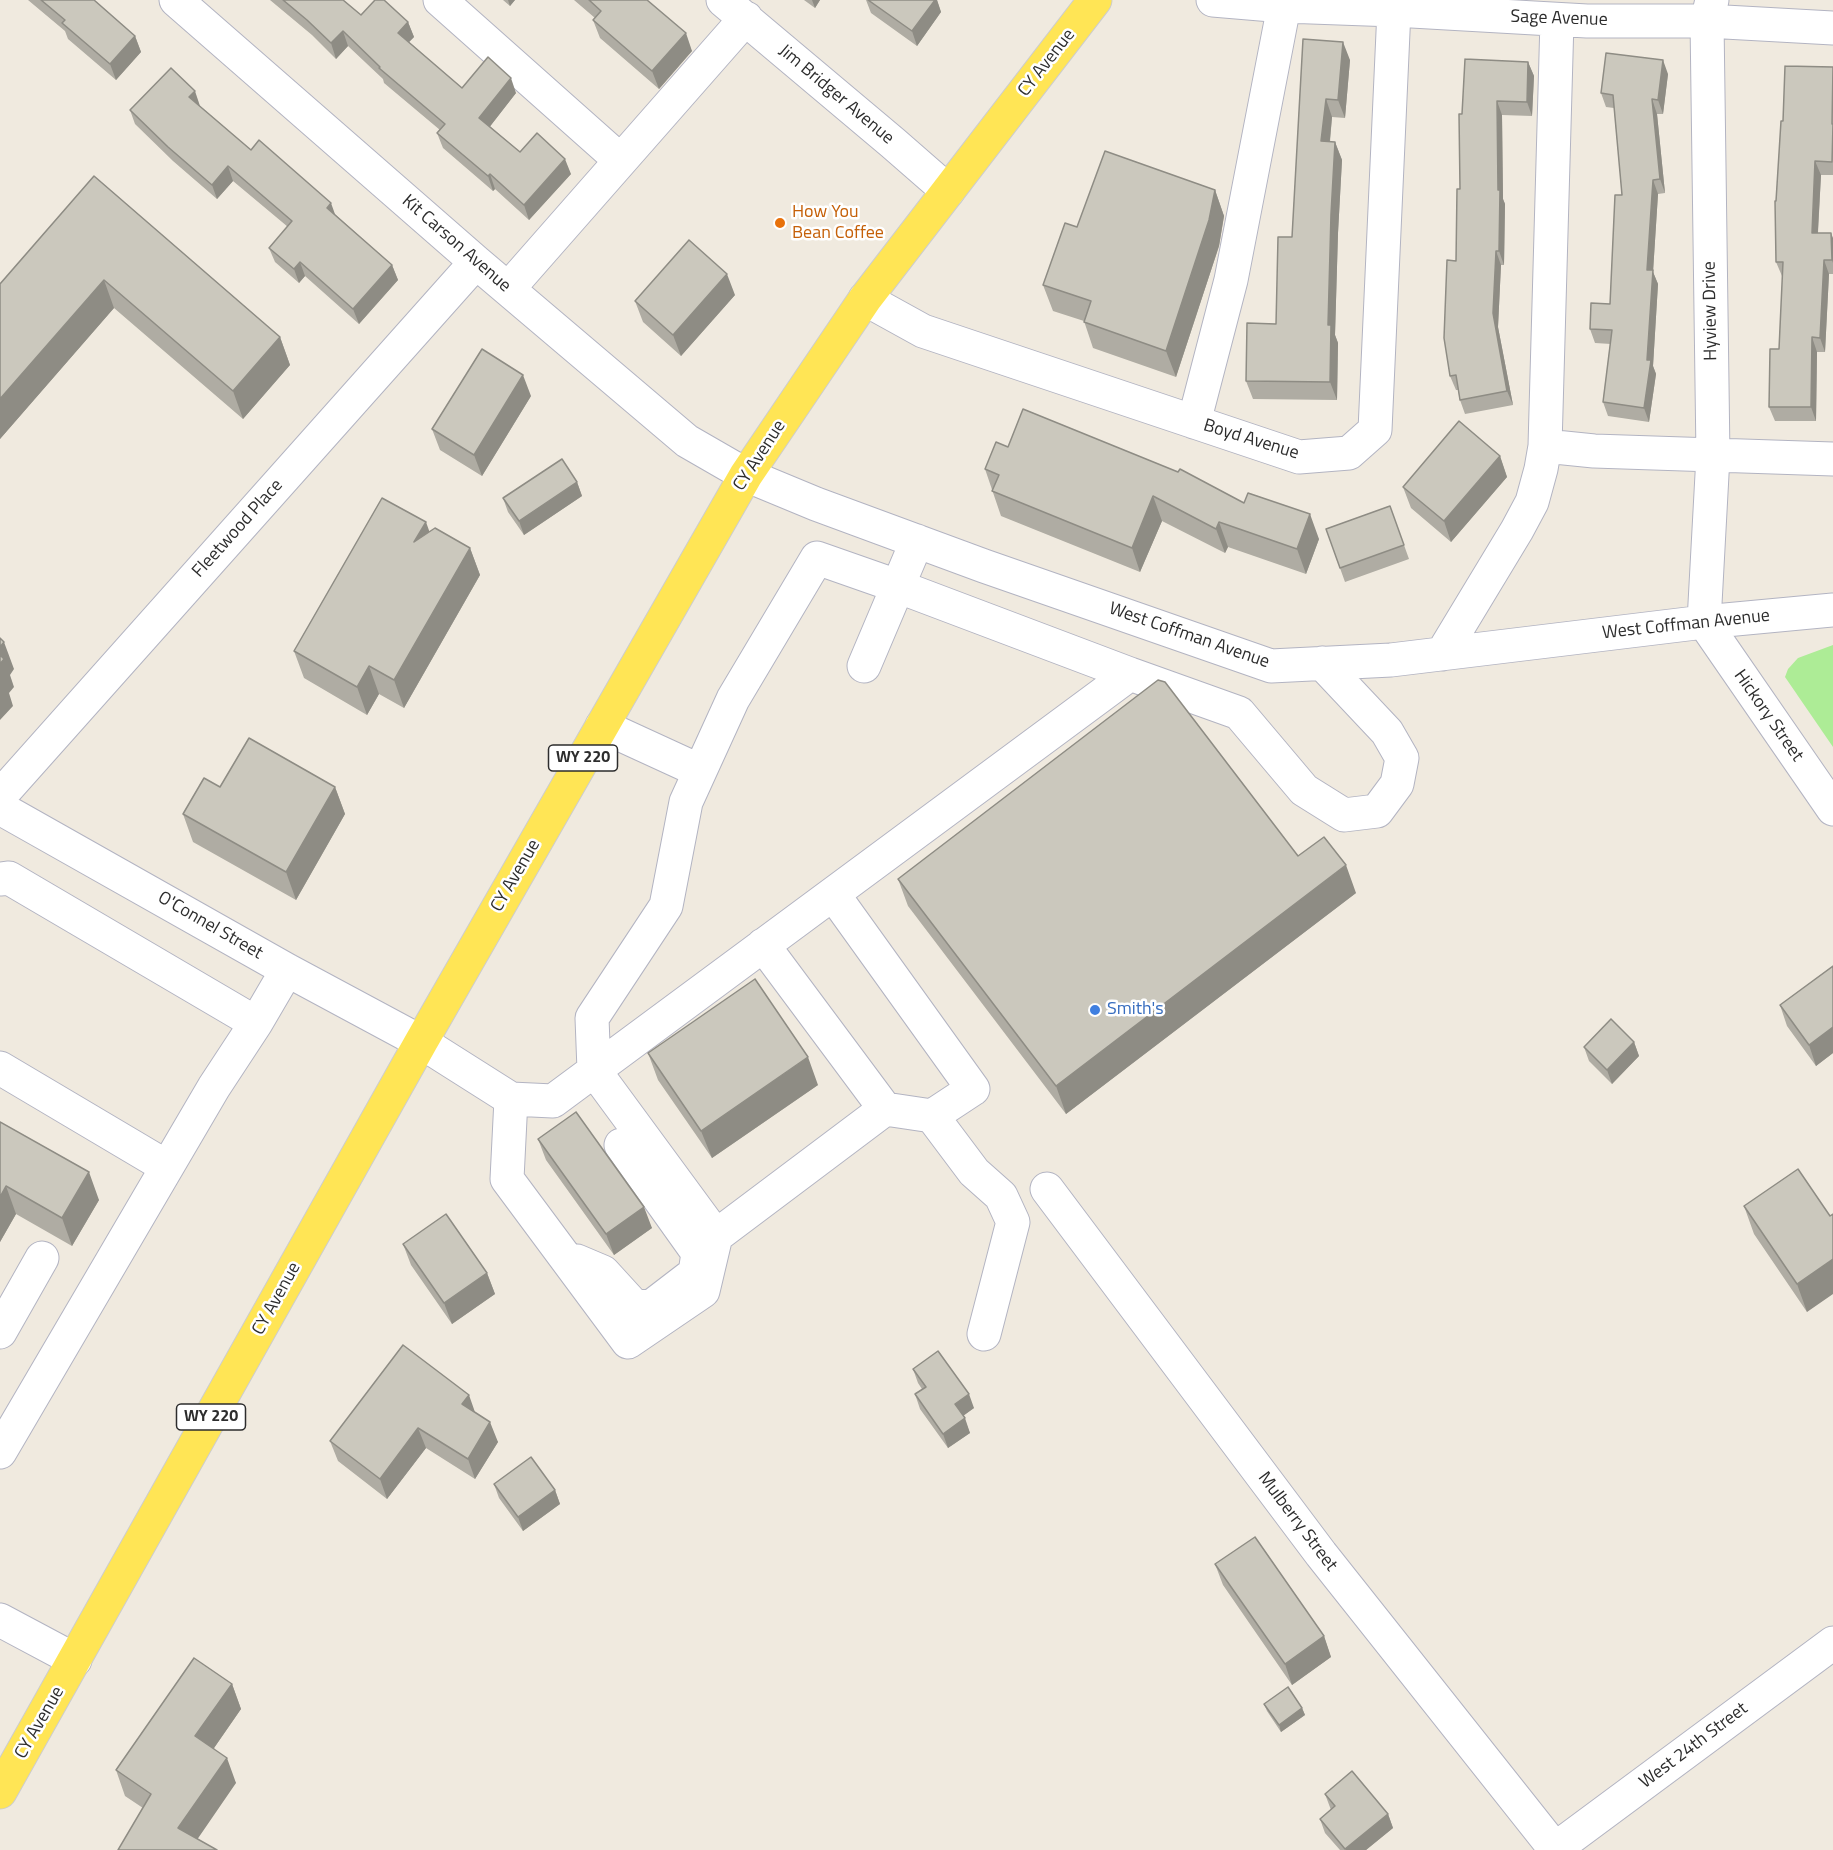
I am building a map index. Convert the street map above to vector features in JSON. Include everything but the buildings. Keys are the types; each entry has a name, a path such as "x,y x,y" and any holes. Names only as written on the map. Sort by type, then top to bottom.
{"main road":[{"name":"CY Avenue","path":"0,1792 421,1042 746,475 865,299 1095,0"}],"street":[{"name":"Kit Carson Avenue","path":"176,0 476,262 687,441 746,475"},
{"path":"440,0 620,160"},
{"name":"Sage Avenue","path":"1213,0 1284,6 1578,14 1709,10 1833,28"},
{"path":"1194,422 1231,280 1284,6"},
{"path":"508,289 620,160 734,9"},
{"name":"Jim Bridger Avenue","path":"734,9 948,191"},
{"name":"Boyd Avenue","path":"865,299 923,331 1299,457 1349,453 1375,430 1394,10"},
{"name":"Hyview Drive","path":"1704,622 1713,456 1709,10"},
{"path":"1442,654 1532,502 1545,446 1578,14"},
{"name":"Fleetwood Place","path":"0,796 476,262"},
{"path":"1545,446 1594,452 1833,459"},
{"name":"West Coffman Avenue","path":"746,475 816,504 917,541 1270,666 1391,660 1704,622 1833,610"},
{"path":"864,666 917,541"},
{"path":"716,1236 594,1070 592,1018 666,906 686,802 734,699 817,558 1239,712 1304,790 1344,815 1377,811 1397,784 1402,758 1387,732 1322,663"},
{"name":"Hickory Street","path":"1704,622 1833,809"},
{"path":"885,1109 716,1236 703,1291 628,1342 507,1179 511,1099 553,1101 1130,674"},
{"path":"602,726 700,771"},
{"name":"O'Connel Street","path":"0,808 287,970 421,1042 511,1099"},
{"path":"0,879 9,878 256,1023"},
{"path":"764,945 885,1109 932,1116 973,1089 832,894"},
{"path":"0,1452 9,1417 167,1167 287,970"},
{"path":"0,1068 167,1167"},
{"path":"564,1256 603,1272 634,1307 651,1306 695,1273 698,1253 616,1138 621,1108"},
{"path":"932,1116 974,1172 1001,1196 1013,1222 984,1334"},
{"name":"Mulberry Street","path":"1047,1189 1321,1554 1555,1849"},
{"path":"0,1332 42,1258"},
{"path":"0,1620 75,1660"},
{"name":"West 24th Street","path":"1555,1849 1833,1643"}],"green space":[{"path":"1833,645 1833,747 1785,677 1788,669 1798,658"}],"place":[{"name":"How You Bean Coffee","path":"780,223"},
{"name":"Smith's","path":"1095,1010"}]}
